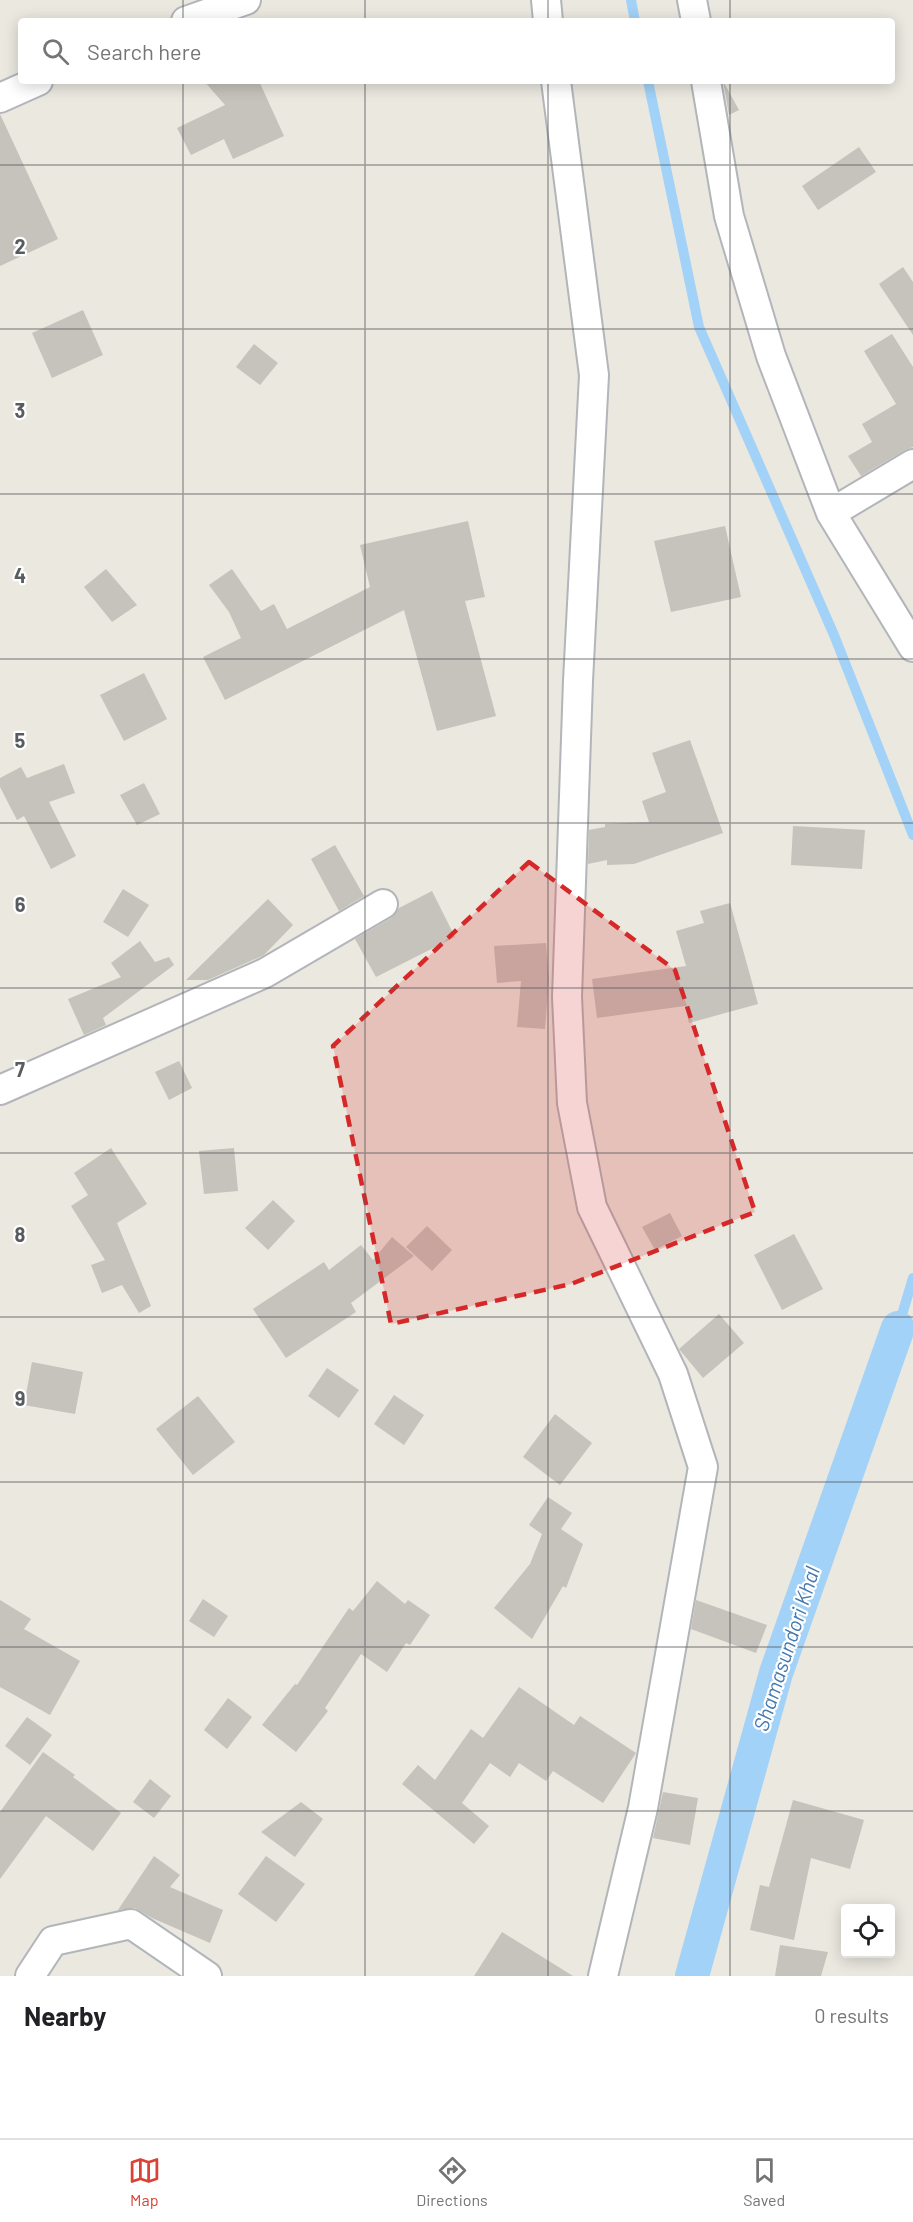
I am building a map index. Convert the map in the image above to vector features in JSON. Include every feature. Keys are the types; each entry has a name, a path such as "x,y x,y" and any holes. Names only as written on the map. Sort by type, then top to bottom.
{"street":[{"path":"195,18 246,0"},
{"path":"546,0 548,18"},
{"path":"692,0 695,18"},
{"path":"0,98 31,84"},
{"path":"556,84 594,375 578,681 567,985 572,1103 592,1207 673,1374 703,1467 643,1808 603,1976"},
{"path":"707,84 729,216 771,356 831,513 913,647"},
{"path":"831,513 913,464"},
{"path":"0,1090 266,973 383,904"},
{"path":"30,1976 53,1941 131,1924 207,1976"}],"highlighted area":[{"path":"529,862 675,970 755,1212 571,1284 391,1324 333,1046"}],"building":[{"path":"207,84 260,84 284,136 233,159 224,139 191,155 177,128 225,105"},
{"path":"724,84 739,110 729,115"},
{"path":"0,114 58,239 0,266"},
{"path":"859,147 876,172 818,210 802,186"},
{"path":"903,267 913,282 913,335 879,284"},
{"path":"83,310 103,355 52,378 32,333"},
{"path":"892,334 913,367 913,447 861,476 848,456 872,442 862,424 896,404 864,351"},
{"path":"254,344 278,363 260,385 236,367"},
{"path":"468,521 485,597 465,601 496,716 437,731 404,610 225,700 203,657 241,638 229,612 209,585 232,569 261,611 274,604 287,629 370,587 360,545"},
{"path":"725,526 741,597 671,612 654,541"},
{"path":"106,569 137,605 112,622 84,587"},
{"path":"144,673 167,719 124,741 100,695"},
{"path":"690,740 723,833 634,864 607,865 607,860 588,864 589,830 605,827 605,824 649,822 642,801 666,792 652,753"},
{"path":"64,764 75,793 49,802 76,856 51,869 24,816 17,820 0,787 0,778 21,767 27,778"},
{"path":"144,783 160,814 137,825 120,795"},
{"path":"793,826 865,830 862,869 791,865"},
{"path":"335,845 364,896 339,911 311,859"},
{"path":"123,889 149,905 128,937 103,922"},
{"path":"432,891 455,937 376,977 355,939 391,918 399,908"},
{"path":"268,899 293,925 264,955 208,980 186,980"},
{"path":"730,903 758,1004 689,1023 685,1006 597,1018 592,979 686,966 676,931 704,923 700,911"},
{"path":"140,941 155,962 169,957 174,965 103,1018 106,1025 84,1035 68,999 121,977 111,963"},
{"path":"546,943 549,980 545,1029 517,1027 521,981 497,983 494,946"},
{"path":"179,1061 192,1088 169,1100 155,1072"},
{"path":"111,1148 147,1204 117,1223 151,1306 139,1313 122,1285 102,1293 91,1265 105,1260 71,1206 88,1195 74,1173"},
{"path":"234,1148 238,1191 204,1194 199,1151"},
{"path":"273,1200 295,1221 268,1250 245,1228"},
{"path":"670,1213 682,1236 655,1250 642,1227"},
{"path":"427,1226 452,1250 432,1271 406,1247"},
{"path":"794,1234 823,1289 782,1310 754,1255"},
{"path":"392,1237 414,1256 351,1303 356,1312 286,1358 253,1309 324,1262 329,1270 361,1245 373,1260"},
{"path":"719,1314 744,1343 703,1378 679,1349"},
{"path":"32,1362 83,1372 75,1414 24,1405"},
{"path":"327,1368 359,1390 339,1418 308,1396"},
{"path":"394,1395 424,1415 404,1445 374,1424"},
{"path":"198,1396 235,1442 193,1475 156,1429"},
{"path":"555,1414 592,1443 560,1485 523,1457"},
{"path":"548,1497 572,1513 561,1529 583,1544 566,1588 563,1586 532,1639 494,1608 530,1564 542,1534 529,1525"},
{"path":"377,1581 405,1604 408,1600 430,1615 410,1645 406,1643 387,1672 361,1654 325,1708 328,1711 296,1752 262,1725 295,1684 297,1685 349,1608 353,1611"},
{"path":"203,1599 228,1616 214,1637 189,1621"},
{"path":"0,1600 31,1619 24,1629 80,1661 50,1715 0,1687"},
{"path":"696,1600 767,1625 756,1653 691,1629"},
{"path":"519,1687 574,1725 580,1716 636,1753 603,1803 553,1771 546,1781 519,1763 510,1777 490,1763 462,1803 489,1826 474,1844 402,1784 418,1765 435,1780 471,1729 483,1738"},
{"path":"228,1698 252,1717 227,1749 204,1730"},
{"path":"27,1717 52,1735 30,1765 5,1746"},
{"path":"43,1752 121,1813 93,1851 46,1816 0,1879 0,1812"},
{"path":"150,1779 171,1796 154,1818 133,1802"},
{"path":"663,1792 698,1798 690,1845 653,1838"},
{"path":"793,1800 864,1820 850,1869 811,1858 794,1940 750,1930 760,1885 769,1887"},
{"path":"301,1802 323,1819 295,1857 261,1832"},
{"path":"154,1856 180,1875 170,1887 223,1910 210,1943 152,1918 135,1908 118,1910"},
{"path":"266,1856 305,1884 276,1922 238,1894"},
{"path":"502,1932 528,1948 573,1976 474,1976"},
{"path":"780,1945 828,1952 821,1976 775,1976"}],"waterway":[{"path":"631,0 634,18"},
{"path":"649,84 699,327 834,635 913,835"},
{"path":"898,1328 913,1278"},
{"name":"Shamasundori Khal","path":"692,1976 776,1673 898,1328"}]}
